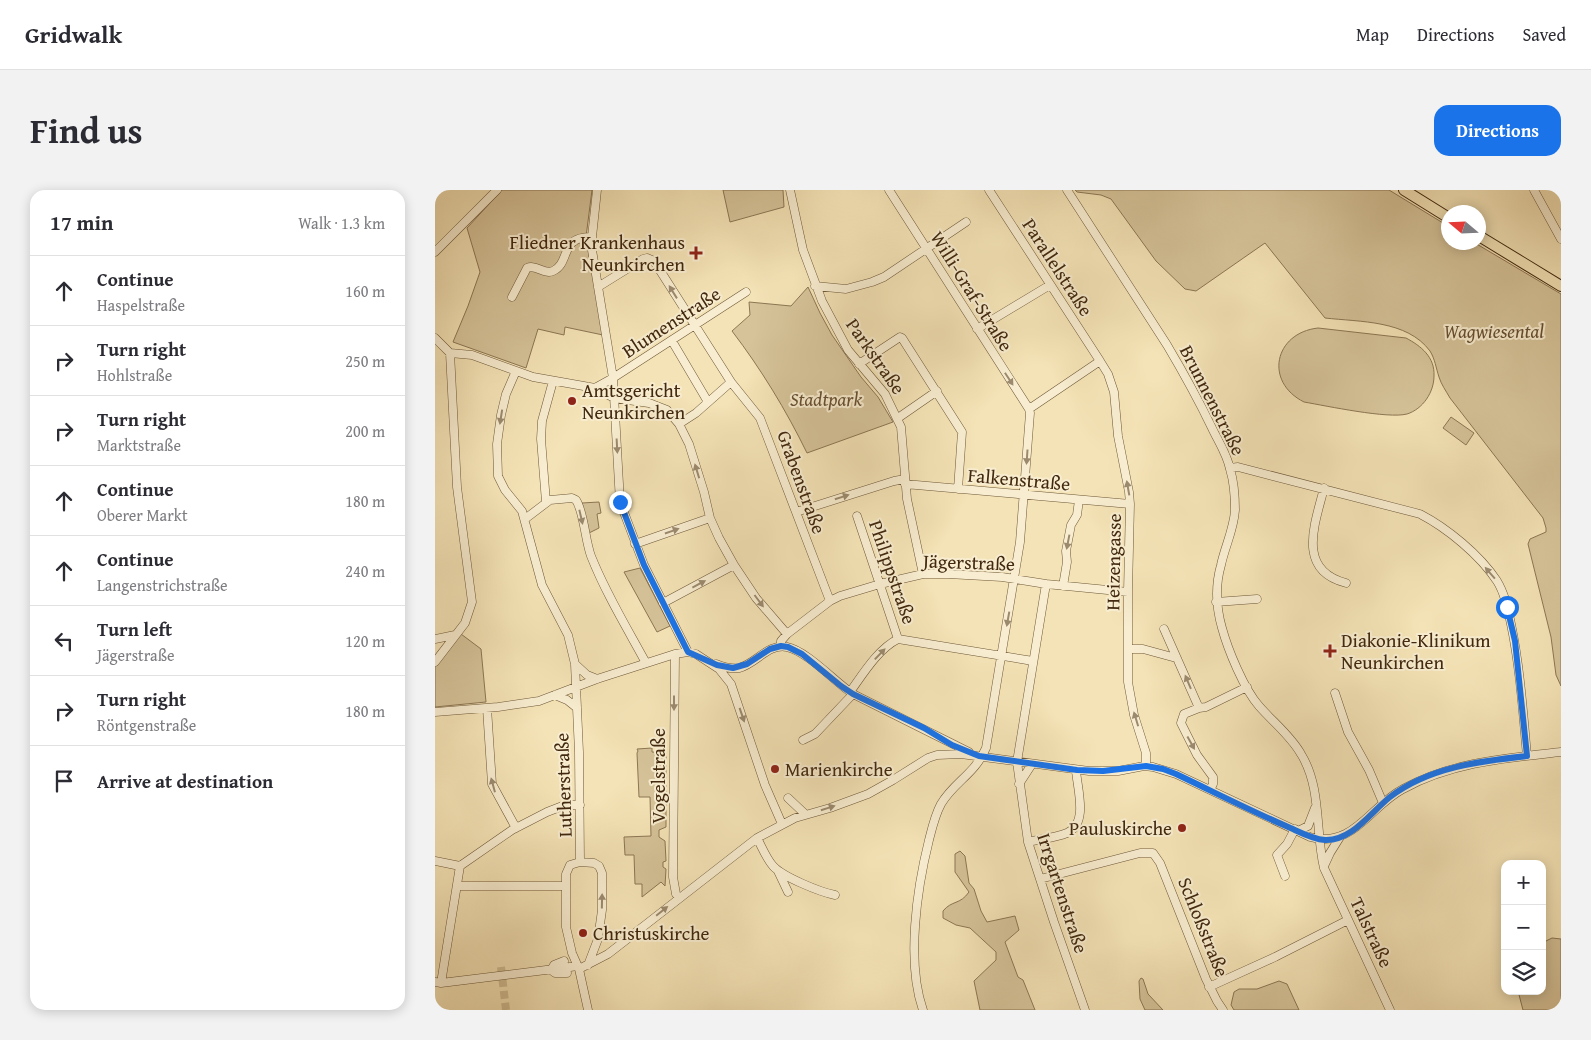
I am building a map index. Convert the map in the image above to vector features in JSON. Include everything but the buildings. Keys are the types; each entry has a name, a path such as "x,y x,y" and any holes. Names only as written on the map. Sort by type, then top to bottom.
{"main road":[{"path":"1404,190 1441,213"},
{"path":"1486,240 1561,286"}],"street":[{"path":"435,252 497,190"},
{"path":"597,190 591,238 613,378 620,502 635,544 688,652"},
{"name":"Parkstraße","path":"790,190 803,250 815,286 837,330 859,364 885,394 898,418 902,432 905,482 923,574"},
{"name":"Willi-Graf-Straße","path":"889,190 1029,409"},
{"name":"Parallelstraße","path":"989,190 1100,362"},
{"name":"Brunnenstraße","path":"1067,190 1181,368 1227,459 1234,487 1235,511 1231,535 1217,583 1217,602 1223,631 1247,687 1258,705 1294,742 1302,755 1310,776 1316,803 1319,839"},
{"path":"1534,190 1561,239"},
{"path":"815,286 846,289 873,282 884,277 966,222"},
{"path":"512,297 527,268 532,266 546,272 552,271 558,267 572,242 581,237 591,238"},
{"name":"Grabenstraße","path":"598,286 643,259 654,261 731,382 760,418 830,601"},
{"path":"977,329 1049,285"},
{"name":"Blumenstraße","path":"595,388 746,292"},
{"path":"435,338 450,353 472,355 533,377 595,388 614,398 660,406 667,410 679,424 689,444 709,518 734,565 756,598 787,634"},
{"path":"859,364 901,338 963,432 958,489"},
{"path":"672,340 708,402"},
{"path":"435,662 465,623 472,602 457,487 450,353"},
{"path":"923,1010 917,982 915,948 919,890 925,856 935,818 942,803 978,764 986,748 1015,579 1024,495 1030,419 1029,409 1100,362"},
{"name":"Heizengasse","path":"1100,362 1108,374 1114,392 1119,436 1131,504 1128,592 1129,690 1134,715 1146,752 1146,766"},
{"path":"515,370 506,394 497,444 497,467 501,483 522,511 525,519 550,500 572,498 578,503 589,551 597,572 608,596 646,663"},
{"path":"546,502 541,439 542,421 553,381"},
{"path":"679,424 731,382"},
{"path":"898,418 937,391"},
{"path":"1230,468 1238,468 1324,488 1412,511 1444,528 1471,552 1497,581 1507,607 1515,641 1527,756"},
{"name":"Falkenstraße","path":"796,512 894,481 958,489 1131,504"},
{"path":"1324,488 1312,537 1312,548 1318,564 1324,572 1338,581 1346,583"},
{"path":"1063,586 1071,525 1077,515 1079,500"},
{"name":"Philippstraße","path":"857,516 898,638"},
{"path":"635,544 709,518"},
{"name":"Lutherstraße","path":"525,519 535,564 542,585 568,635 575,664 581,862"},
{"path":"663,603 734,565"},
{"name":"Jägerstraße","path":"781,646 781,641 787,634 830,601 848,593 923,574 961,574 1128,592"},
{"name":"Irrgartenstraße","path":"1047,584 1017,762 1028,842 1085,1010"},
{"path":"1217,602 1257,599"},
{"path":"1164,629 1199,708"},
{"path":"435,639 455,635"},
{"path":"803,740 815,734 852,693 875,659 891,642 898,638 1033,661"},
{"path":"731,684 735,675 747,664 770,649 781,646 788,647 802,654 852,693 981,757"},
{"path":"1128,649 1143,648 1177,658"},
{"path":"435,712 518,705 555,695 646,663 688,652 719,669 731,684 765,785 782,824"},
{"name":"Vogelstraße","path":"675,654 673,877 676,894 679,897"},
{"path":"707,661 733,668 747,664"},
{"path":"575,664 587,675 597,679"},
{"path":"1210,790 1213,784 1213,777 1197,755 1181,723 1184,714 1206,707 1247,687"},
{"path":"1335,693 1348,732 1369,770 1383,803"},
{"name":"Lutherstraße","path":"555,695 567,700 577,708"},
{"path":"487,708 492,784 516,828"},
{"path":"937,755 942,746 943,739"},
{"path":"580,805 557,807 516,828 460,866 438,982 579,968 588,965 608,954 757,838 782,824 868,794 928,758 937,755 949,753 1077,770 1110,771 1146,766 1163,769 1297,830 1319,839 1328,840 1339,837 1359,824 1403,789 1447,770 1485,761 1561,752"},
{"path":"1019,784 1032,764"},
{"path":"1028,842 1066,833 1073,830 1076,826 1080,815 1077,770"},
{"path":"788,798 804,813"},
{"path":"1285,876 1277,855 1297,830 1307,826 1311,821 1316,803"},
{"path":"1324,868 1339,837"},
{"path":"757,838 769,861 777,869 793,879 835,895"},
{"name":"Talstraße","path":"1319,839 1324,868 1390,1010"},
{"name":"Schloßstraße","path":"1040,879 1140,853 1149,852 1156,856 1209,987 1223,1010"},
{"path":"435,861 460,866"},
{"path":"588,965 598,938 602,910 602,873 599,866 594,863 581,862 574,863 568,868 566,874 566,928 572,953 579,968 588,1010"},
{"path":"777,869 788,892"},
{"path":"457,886 565,886"},
{"path":"1209,987 1275,957 1348,920"},
{"path":"551,970 554,965 564,962"},
{"path":"551,970 555,973 567,973"}],"green space":[{"path":"502,190 592,190 586,237 603,335 565,327 564,335 538,329 526,368 453,342 480,272 467,228"},
{"path":"723,190 783,190 784,207 730,222"},
{"name":"Wagwiesental","path":"1075,190 1389,190 1441,222 1441,250 1486,250 1561,294 1561,686 1556,675 1551,637 1528,544 1530,539 1546,532 1543,518 1450,398 1440,380 1430,351 1409,333 1396,328 1368,322 1325,318 1265,243 1196,291 1185,289 1156,261 1111,199 1101,195 1077,192"},
{"name":"Stadtpark","path":"808,287 832,335 861,377 878,397 893,422 807,453 773,390 732,331 750,315 749,302 791,306"},
{"path":"1318,328 1406,338 1412,341 1430,358 1434,369 1432,388 1427,399 1413,412 1398,415 1357,411 1304,402 1291,393 1283,383 1279,371 1279,359 1284,348 1292,339 1303,332"},
{"path":"1451,417 1474,433 1466,445 1443,428"},
{"path":"599,502 601,513 597,514 599,528 589,533 582,503"},
{"path":"640,568 670,626 657,632 624,572"},
{"path":"461,634 481,649 486,702 435,707 435,665"},
{"path":"652,748 652,752 666,753 666,827 659,830 659,837 665,841 666,861 663,862 663,867 666,869 665,886 661,882 642,897 642,884 635,884 634,855 625,855 624,837 651,836 650,797 639,797 637,749"},
{"path":"960,851 965,856 969,883 974,889 981,911 987,922 1015,916 1019,930 1005,942 1018,977 1023,980 1035,1010 980,1010 974,981 996,960 996,952 970,928 956,925 943,918 943,911 946,908 962,899 969,892 955,872 955,854"},
{"path":"1552,938 1561,939 1561,1010 1523,1010 1519,995 1546,995 1546,941"},
{"path":"1141,978 1148,994 1163,1010 1145,1010 1140,999 1139,981"},
{"path":"1279,981 1287,984 1299,1010 1234,1010 1231,1005 1234,992 1239,989 1257,989"}],"tunnel":[{"path":"501,967 506,1010"}],"place":[{"name":"Fliedner Krankenhaus Neunkirchen","path":"696,253"},
{"name":"Amtsgericht Neunkirchen","path":"572,401"},
{"name":"Diakonie-Klinikum Neunkirchen","path":"1330,651"},
{"name":"Marienkirche","path":"775,769"},
{"name":"Pauluskirche","path":"1182,828"},
{"name":"Christuskirche","path":"583,933"}],"route":[{"path":"620,502 644,565 688,652 717,665 739,668 770,649 781,646 788,647 802,654 853,694 924,728 952,745 979,756 997,760 1089,771 1118,770 1146,766 1163,769 1303,834 1326,840 1334,839 1350,832 1392,796 1430,776 1485,761 1527,756 1515,641 1507,607"}]}
